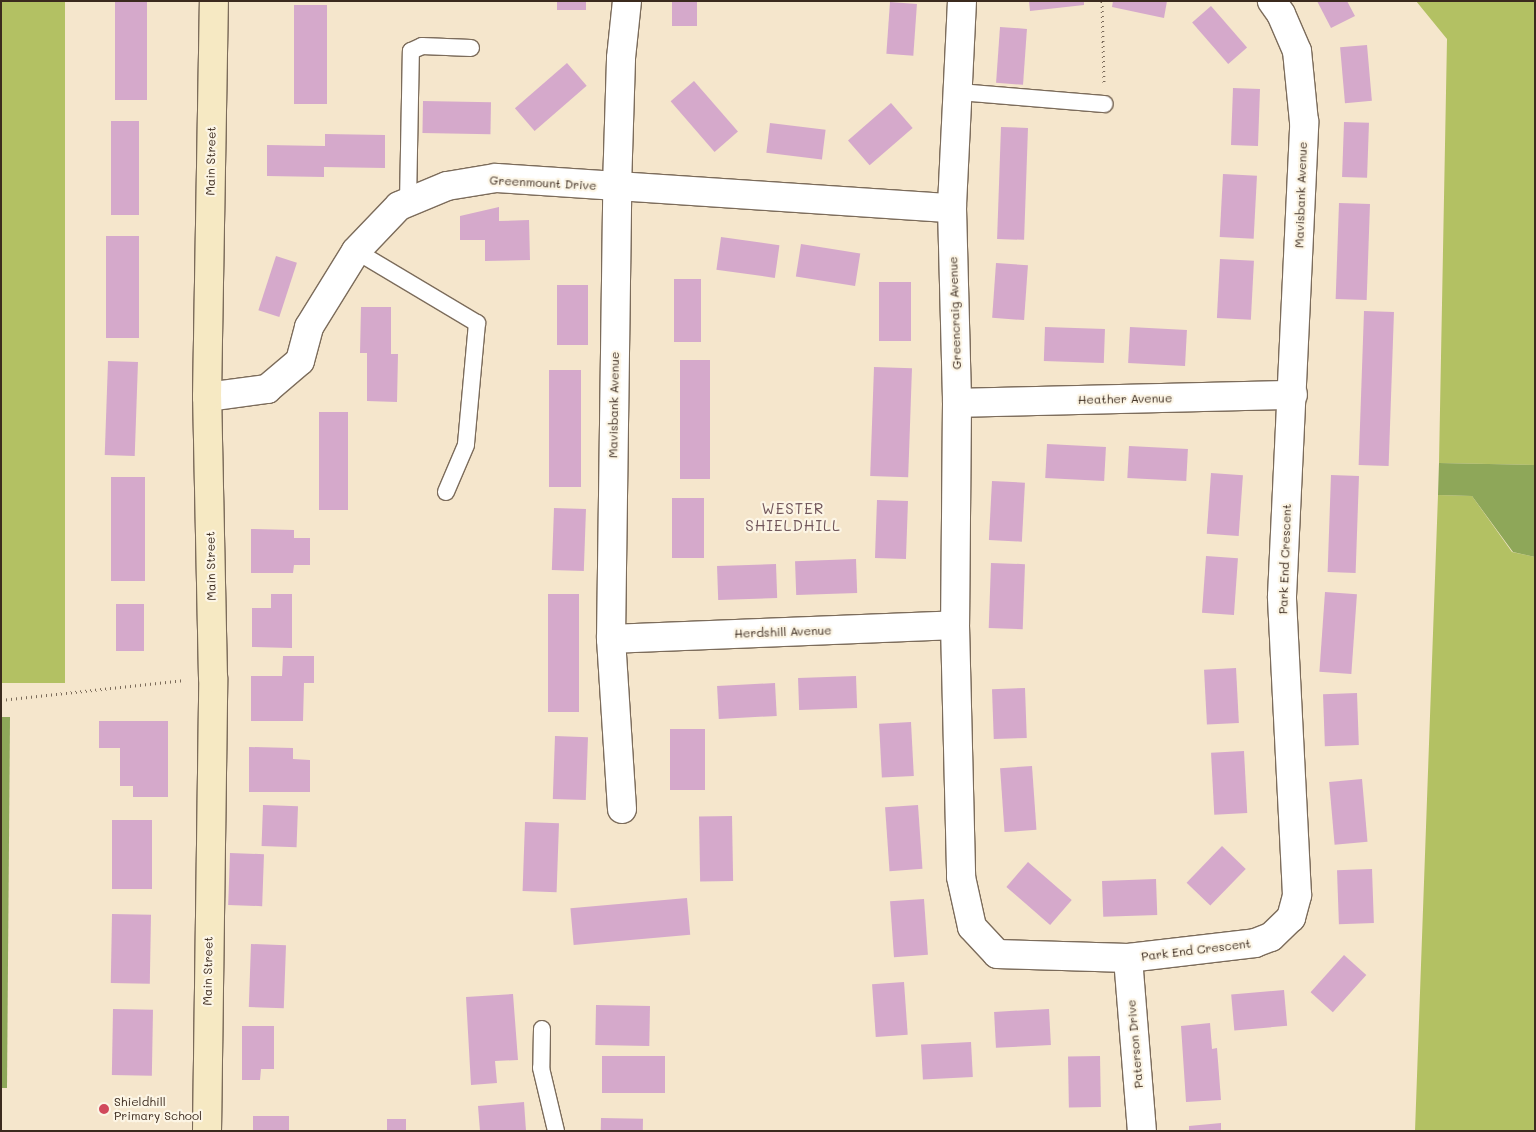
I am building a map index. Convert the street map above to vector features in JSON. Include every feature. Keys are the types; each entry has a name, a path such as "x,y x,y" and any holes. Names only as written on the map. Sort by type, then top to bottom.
{"street":[{"name":"Main Street","path":"207,1131 213,678 208,397 214,1"},
{"name":"Mavisbank Avenue","path":"622,809 611,640 617,187 621,58 627,1"},
{"name":"Greencraig Avenue","path":"955,625 957,403 952,208 962,1"},
{"name":"Mavisbank Avenue","path":"1272,1 1282,14 1297,51 1304,122 1293,395"},
{"name":"Greenmount Drive","path":"208,397 267,389 300,361 309,326 356,251 399,206 447,186 496,178 952,208"},
{"name":"Heather Avenue","path":"957,403 1293,395"},
{"name":"Park End Crescent","path":"955,625 961,877 972,927 997,954 1128,958 1255,943 1271,937 1291,918 1297,895 1282,596 1293,395"},
{"name":"Herdshill Avenue","path":"611,640 955,625"},
{"name":"Paterson Drive","path":"1128,958 1142,1131"}],"lane":[{"path":"408,202 411,52 422,46 471,48"},
{"path":"958,92 1105,104"},
{"path":"356,251 477,323 466,445 446,492"},
{"path":"542,1029 541,1068 556,1131"}],"path":[{"path":"1102,1 1105,104"},
{"path":"1,700 213,678"}],"green space":[{"path":"1,1 65,1 65,683 1,683"},
{"path":"1416,1 1535,1 1535,465 1439,463 1447,39"},
{"path":"1439,463 1535,465 1535,557 1513,552 1472,496 1438,495"},
{"path":"1438,495 1472,496 1512,552 1535,557 1535,1131 1415,1131"},
{"path":"1,717 10,717 7,1088 1,1088"}],"building":[{"path":"115,1 147,1 147,100 115,100"},
{"path":"557,1 586,1 586,10 557,10"},
{"path":"672,1 697,1 697,26 672,26"},
{"path":"1029,1 1084,1 1084,5 1030,11"},
{"path":"1113,1 1167,1 1164,18 1112,7"},
{"path":"1317,1 1347,1 1355,16 1331,28"},
{"path":"890,2 917,4 913,56 886,54"},
{"path":"294,5 327,5 327,104 294,104"},
{"path":"1211,6 1247,48 1228,64 1192,22"},
{"path":"1000,27 1027,29 1023,85 996,83"},
{"path":"1367,45 1372,101 1345,103 1340,47"},
{"path":"567,63 587,86 535,131 515,108"},
{"path":"694,81 738,132 715,152 671,101"},
{"path":"1233,88 1260,89 1258,146 1231,145"},
{"path":"423,101 491,102 490,134 422,133"},
{"path":"891,103 913,128 870,165 848,140"},
{"path":"111,121 139,121 139,215 111,215"},
{"path":"1344,122 1369,123 1367,178 1342,177"},
{"path":"770,123 826,130 822,160 766,153"},
{"path":"1001,127 1028,128 1024,240 997,239"},
{"path":"325,134 385,135 385,168 324,167 324,177 267,176 267,145 325,146"},
{"path":"1223,174 1257,176 1254,239 1220,237"},
{"path":"1339,203 1370,204 1367,300 1336,299"},
{"path":"499,207 499,221 529,220 530,260 485,261 485,240 460,240 460,216"},
{"path":"106,236 139,236 139,338 106,338"},
{"path":"721,237 779,245 775,278 716,270"},
{"path":"801,244 860,253 855,286 796,277"},
{"path":"276,256 297,263 279,317 258,310"},
{"path":"1220,259 1254,261 1251,320 1217,318"},
{"path":"996,263 1028,265 1024,320 992,318"},
{"path":"674,279 701,279 701,342 674,342"},
{"path":"879,282 911,282 911,341 879,341"},
{"path":"557,285 588,285 588,345 557,345"},
{"path":"361,307 391,307 391,354 398,354 397,402 367,401 367,353 360,353"},
{"path":"1364,311 1394,312 1389,466 1359,465"},
{"path":"1045,327 1105,329 1104,363 1044,361"},
{"path":"1130,327 1187,330 1185,366 1128,363"},
{"path":"680,360 710,360 710,479 680,479"},
{"path":"108,361 138,362 135,456 105,455"},
{"path":"874,367 912,368 908,477 870,476"},
{"path":"549,370 581,370 581,487 549,487"},
{"path":"319,412 348,412 348,510 319,510"},
{"path":"1047,444 1106,447 1104,481 1045,478"},
{"path":"1129,446 1188,449 1186,481 1127,478"},
{"path":"1211,473 1243,475 1239,536 1207,534"},
{"path":"1331,475 1359,476 1356,573 1328,572"},
{"path":"111,477 145,477 145,581 111,581"},
{"path":"992,481 1025,483 1022,542 989,540"},
{"path":"672,498 704,498 704,558 672,558"},
{"path":"877,500 908,501 906,559 875,558"},
{"path":"554,508 586,509 584,571 552,570"},
{"path":"251,529 294,530 294,538 310,538 310,565 294,565 293,573 251,573"},
{"path":"1206,556 1238,558 1234,615 1202,613"},
{"path":"856,559 857,593 796,595 795,561"},
{"path":"991,563 1025,564 1023,629 989,628"},
{"path":"776,564 777,598 718,600 717,566"},
{"path":"1325,592 1357,594 1351,674 1319,672"},
{"path":"271,594 292,594 292,648 252,647 252,608 271,608"},
{"path":"548,594 579,594 579,712 548,712"},
{"path":"116,604 144,604 144,651 116,651"},
{"path":"283,656 314,656 314,683 304,683 303,721 251,721 251,676 282,676"},
{"path":"1236,668 1239,723 1207,725 1204,670"},
{"path":"856,676 857,708 799,710 798,678"},
{"path":"775,683 777,716 719,719 717,686"},
{"path":"1025,688 1027,738 994,739 992,689"},
{"path":"1357,693 1359,745 1325,746 1323,694"},
{"path":"99,721 168,721 168,797 133,797 133,786 120,786 120,748 99,748"},
{"path":"911,722 914,776 882,778 879,724"},
{"path":"670,729 705,729 705,790 670,790"},
{"path":"555,736 588,737 586,800 553,799"},
{"path":"249,747 293,748 293,759 310,760 310,792 249,792"},
{"path":"1244,751 1247,813 1214,815 1211,753"},
{"path":"1032,766 1036,830 1005,832 1000,768"},
{"path":"1362,779 1367,842 1335,845 1329,782"},
{"path":"263,805 298,806 297,847 262,846"},
{"path":"918,805 922,869 890,871 885,807"},
{"path":"732,816 733,881 700,882 699,817"},
{"path":"112,820 152,820 152,889 112,889"},
{"path":"525,822 559,823 557,892 523,891"},
{"path":"1222,846 1246,869 1210,906 1187,883"},
{"path":"230,853 264,854 262,906 228,905"},
{"path":"1028,862 1072,900 1050,925 1006,887"},
{"path":"1372,869 1374,923 1339,924 1337,870"},
{"path":"1156,879 1157,915 1103,917 1102,881"},
{"path":"687,898 690,935 574,945 570,908"},
{"path":"924,899 928,955 894,957 890,901"},
{"path":"112,914 151,915 150,984 111,983"},
{"path":"251,944 286,945 284,1008 249,1007"},
{"path":"1344,955 1366,975 1333,1012 1311,992"},
{"path":"904,982 908,1035 876,1037 872,984"},
{"path":"1284,990 1287,1026 1234,1030 1231,995"},
{"path":"513,994 518,1060 495,1061 497,1083 471,1085 466,997"},
{"path":"596,1005 650,1006 649,1046 595,1045"},
{"path":"113,1009 153,1010 152,1076 112,1075"},
{"path":"1049,1009 1051,1045 996,1048 994,1012"},
{"path":"1210,1023 1212,1049 1217,1048 1221,1100 1186,1102 1181,1026"},
{"path":"242,1026 274,1026 274,1069 261,1069 260,1080 242,1080"},
{"path":"971,1042 973,1077 923,1080 921,1045"},
{"path":"602,1056 665,1056 665,1093 602,1093"},
{"path":"1100,1056 1101,1107 1069,1108 1068,1057"},
{"path":"524,1102 526,1131 480,1131 478,1106"},
{"path":"253,1116 289,1116 289,1131 253,1131"},
{"path":"601,1118 643,1119 643,1131 601,1131"},
{"path":"387,1119 406,1119 406,1131 387,1131"},
{"path":"1221,1123 1221,1131 1189,1131 1189,1126"}],"place":[{"name":"Shieldhill Primary School","path":"104,1109"}],"district":[{"name":"WESTER SHIELDHILL","path":"793,516"}]}
